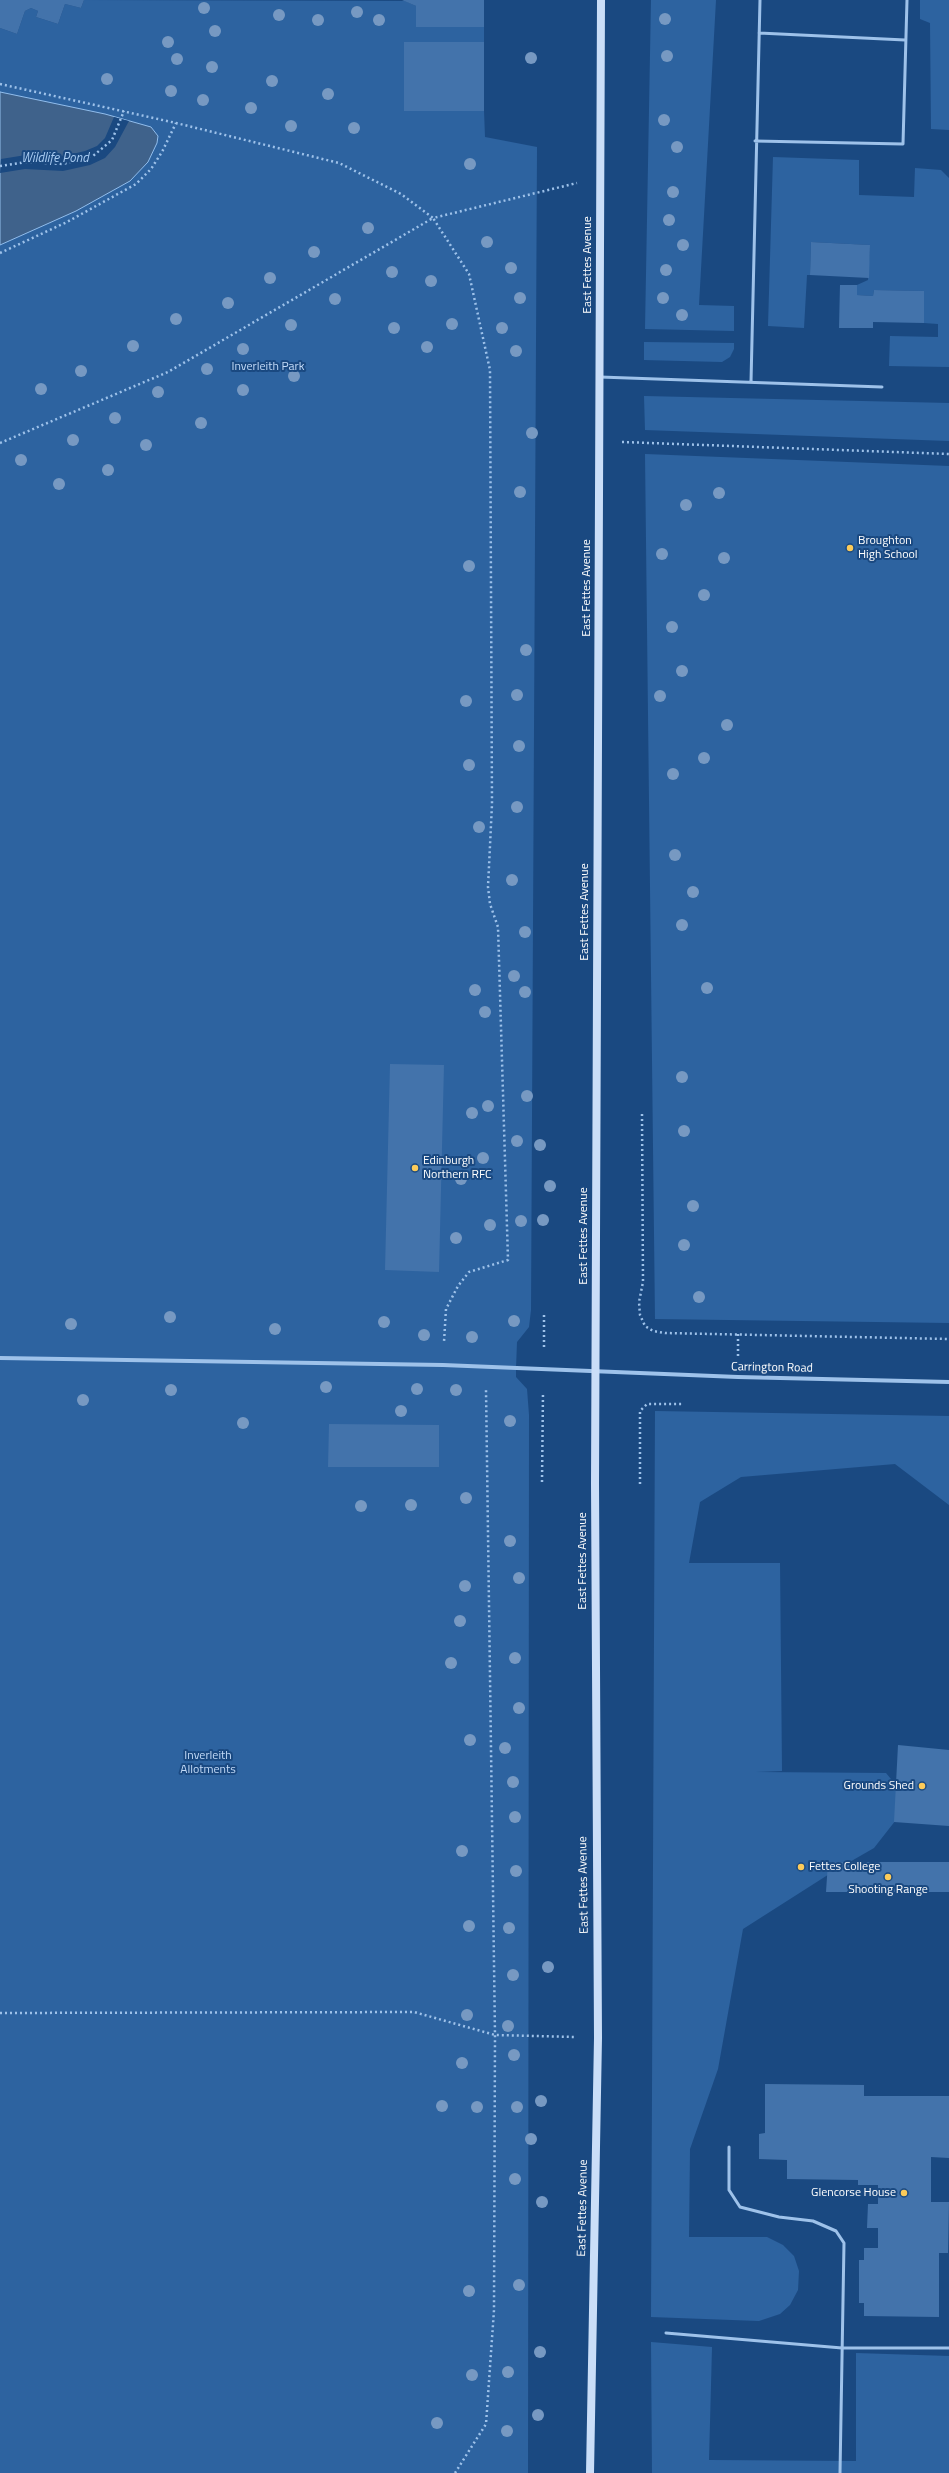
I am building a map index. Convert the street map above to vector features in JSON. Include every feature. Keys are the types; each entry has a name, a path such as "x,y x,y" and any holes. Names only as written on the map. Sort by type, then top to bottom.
{"street":[{"name":"East Fettes Avenue","path":"590,2473 598,2038 596,1372 601,0"},
{"name":"Carrington Road","path":"0,1358 485,1367 596,1372 949,1382"}],"lane":[{"path":"751,382 755,141 760,0"},
{"path":"755,141 902,144 906,0"},
{"path":"759,33 905,40"},
{"path":"600,377 882,387"},
{"path":"729,2147 729,2190 740,2207 779,2217 813,2221 836,2231 844,2243 840,2473"},
{"path":"666,2333 842,2348 949,2348"}],"path":[{"path":"0,84 176,123 339,164 401,194 433,218 469,274 490,370 492,804 488,887 490,904 498,928 508,1260 469,1272 458,1286 446,1309 444,1345"},
{"path":"0,166 27,162 63,164 89,158 112,140 124,111"},
{"path":"0,253 67,222 136,184 151,169 159,158 176,123"},
{"path":"0,444 168,372 433,218 600,176"},
{"path":"600,441 949,454"},
{"path":"642,1114 643,1282 639,1302 640,1315 645,1326 653,1331 664,1333 949,1339"},
{"path":"542,1482 544,1313"},
{"path":"455,2473 486,2424 494,2310 495,2034 485,1367"},
{"path":"640,1484 640,1411 647,1404 683,1404"},
{"path":"0,2013 414,2012 495,2034 598,2038"}],"green space":[{"name":"Inverleith Park","path":"84,0 405,1 416,6 416,27 484,27 484,42 404,42 404,111 484,111 485,137 537,147 531,1310 529,1327 517,1342 516,1368 516,1377 527,1389 529,1415 528,2473 0,2473 0,28 17,34 25,11 31,8 38,11 36,17 58,24 65,4 81,8"},
{"path":"651,0 716,0 699,305 734,306 734,331 645,329"},
{"path":"920,0 949,0 949,130 931,129 930,23 920,19"},
{"path":"773,157 859,160 859,195 914,197 915,168 941,170 949,178 949,367 889,366 890,336 938,337 938,324 924,323 924,291 874,290 873,296 857,295 857,285 868,280 870,245 811,242 810,275 807,275 804,328 768,326"},
{"path":"644,342 734,343 734,349 730,357 722,362 644,360"},
{"path":"644,396 949,403 949,441 645,430"},
{"path":"645,454 949,466 949,1323 655,1319"},
{"path":"655,1411 949,1416 949,1505 895,1464 741,1477 700,1502 689,1563 780,1563 782,1771 756,1772 886,1773 910,1802 874,1848 834,1871 743,1929 718,2069 690,2149 689,2237 767,2237 783,2245 794,2256 799,2271 798,2290 790,2305 780,2314 759,2321 651,2317"},
{"path":"651,2342 712,2347 709,2460 856,2461 856,2353 949,2356 949,2473 652,2473"}],"water":[{"name":"Wildlife Pond","path":"0,92 105,114 151,127 158,136 157,143 148,162 130,181 76,211 0,245"}],"pier":[{"path":"114,117 129,121 115,147 105,158 90,165 63,171 25,169 0,173 1,159 26,155 64,156 85,151 97,146 105,138"}],"building":[{"path":"0,0 84,0 81,8 65,4 58,24 36,17 38,11 31,8 25,11 17,34 0,28"},
{"path":"402,0 484,0 484,27 416,27 416,6"},
{"path":"404,42 484,42 484,111 404,111"},
{"path":"811,242 870,245 869,278 810,275"},
{"path":"840,285 857,285 857,295 873,296 874,290 924,291 924,323 873,322 873,328 839,328"},
{"name":"Edinburgh Northern RFC","path":"390,1064 444,1065 439,1272 385,1270"},
{"path":"329,1424 439,1425 439,1467 328,1467"},
{"name":"Grounds Shed","path":"898,1745 949,1750 949,1826 894,1822"},
{"name":"Shooting Range","path":"828,1862 949,1862 949,1892 826,1892"},
{"name":"Glencorse House","path":"765,2084 864,2085 864,2096 949,2096 949,2158 931,2157 931,2202 949,2202 948,2253 939,2253 939,2317 864,2316 864,2303 859,2303 859,2260 864,2260 864,2248 878,2248 878,2228 867,2228 868,2204 878,2204 878,2185 858,2185 858,2180 787,2179 787,2160 759,2159 759,2134 765,2133"}],"place":[{"name":"Broughton High School","path":"850,548"},
{"name":"Edinburgh Northern RFC","path":"415,1168"},
{"name":"Grounds Shed","path":"922,1786"},
{"name":"Fettes College","path":"801,1867"},
{"name":"Shooting Range","path":"888,1877"},
{"name":"Glencorse House","path":"904,2193"}],"park label":[{"name":"Inverleith Allotments","path":"208,1763"}]}
